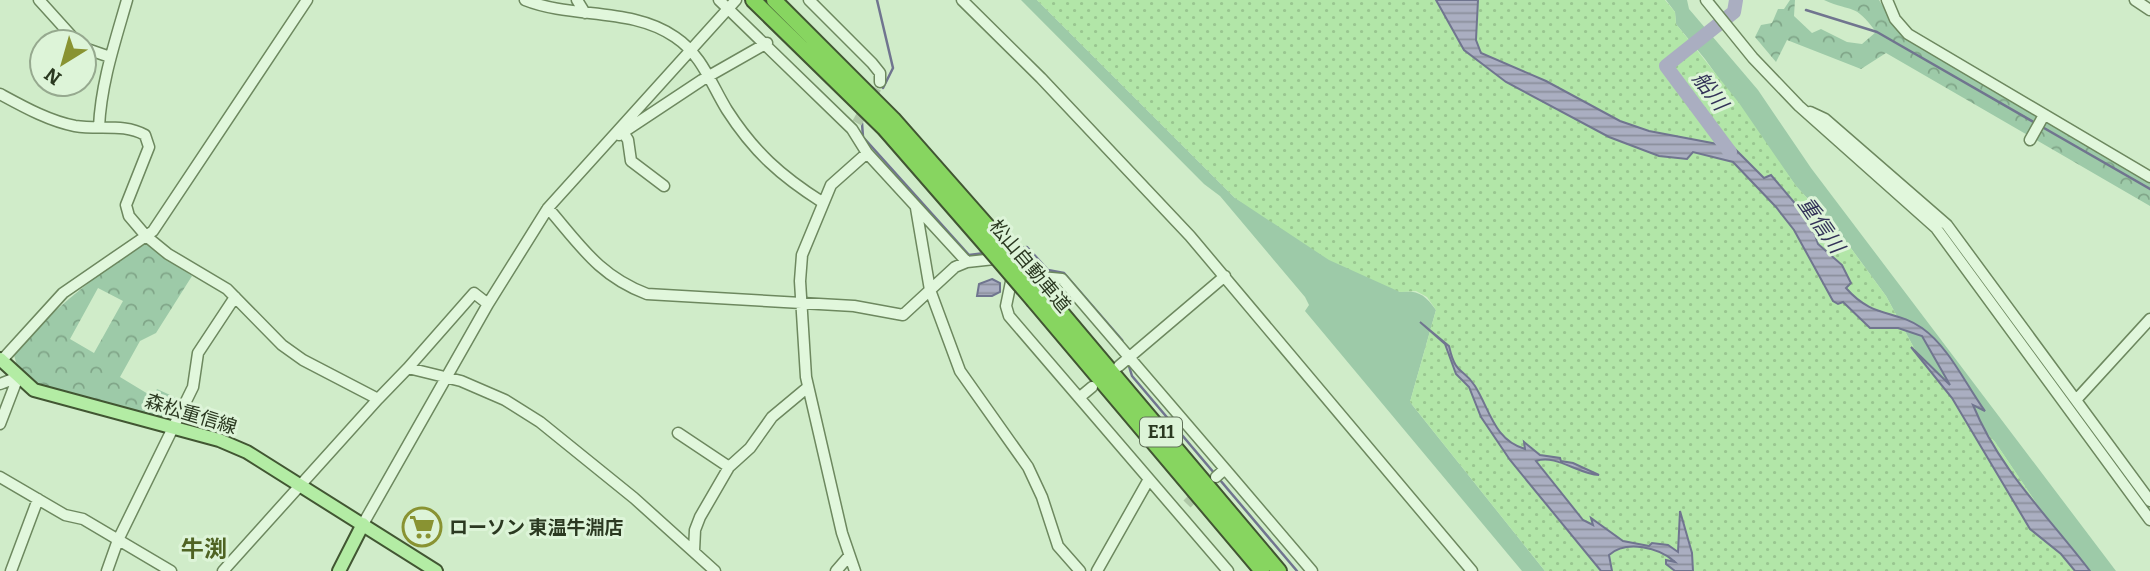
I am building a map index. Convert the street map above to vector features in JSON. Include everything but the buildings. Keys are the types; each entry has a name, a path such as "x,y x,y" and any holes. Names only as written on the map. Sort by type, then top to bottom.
{"highway":[{"name":"松山自動車道","path":"753,0 884,128 991,240"},
{"name":"松山自動車道","path":"774,0 893,119 991,240 1279,571"},
{"name":"松山自動車道","path":"1039,296 1262,571"}],"main road":[{"name":"森松重信線","path":"1,359 34,390 175,427 247,452 435,571"},
{"path":"340,571 362,524"}],"street":[{"path":"39,0 64,28"},
{"path":"99,127 100,105 110,57 127,0"},
{"path":"1,359 63,293 153,231 307,0"},
{"path":"525,0 585,13 628,18 672,34 692,49 727,110 766,161 782,177 822,202"},
{"path":"577,0 585,13"},
{"path":"719,0 732,4 767,43 854,126 867,153 967,262"},
{"path":"808,0 873,63 880,73 880,82"},
{"path":"962,0 1041,78 1225,276 1472,571"},
{"path":"1706,0 1754,58 1800,106 1936,228 2150,520"},
{"path":"1887,0 1895,19 1908,34 2150,177"},
{"path":"2135,0 2150,10"},
{"path":"362,524 488,304 548,208 732,4"},
{"path":"610,139 767,43"},
{"path":"98,53 110,57"},
{"path":"0,94 52,119 76,126 135,130 145,135 148,141 126,205 129,216 146,236 168,254 215,280 292,353 378,399"},
{"path":"1800,106 1825,119 1947,225 2150,501"},
{"path":"2031,139 2043,116"},
{"path":"624,132 631,161 664,186"},
{"path":"855,571 849,556 808,387 800,305 802,256 822,202 831,185 867,153"},
{"path":"915,206 930,290 960,371 1028,467 1042,497 1058,546 1080,571"},
{"path":"548,208 602,271 624,285 647,294 800,305 854,306 903,315 955,267 967,262 1023,256 1041,276 1062,279 1312,571"},
{"path":"1009,257 1014,274 1006,306 1009,316 1149,479 1183,507 1228,571"},
{"path":"1119,366 1225,276"},
{"path":"223,571 474,293 488,304"},
{"path":"107,571 118,540 193,387 198,353 235,298"},
{"path":"2076,400 2150,319"},
{"path":"408,368 446,378 505,400 540,422 694,551 711,570"},
{"path":"0,384 18,377"},
{"path":"0,424 18,377"},
{"path":"694,551 695,530 700,517 729,467 750,448 772,416 808,387"},
{"path":"1080,397 1092,387"},
{"path":"678,433 729,467"},
{"path":"1216,477 1225,469"},
{"path":"0,477 171,571"},
{"path":"1097,571 1149,479"},
{"path":"11,571 38,499"},
{"path":"836,571 849,556"}],"green space":[{"path":"1021,0 1037,0 1235,198 1400,292 1416,293 1428,301 1436,310 1410,402 1545,571 1522,571 1305,311 1309,305 1305,297 1220,196 1204,184"},
{"path":"1666,0 1687,0 1689,9 1758,90 1811,168 2116,571 2082,571 1995,442 1921,361 1886,296 1842,236 1796,186 1705,59 1676,24 1675,12"},
{"path":"1790,0 1795,0 1794,16 1812,33 1821,29 1847,42 1862,44 1876,32 1863,16 1824,0 1879,0 1899,32 1907,39 2150,181 2150,206 1886,53 1861,69 1787,40 1776,62 1755,37 1761,25 1772,23 1778,9 1784,9"},
{"path":"146,242 192,276 156,333 140,341 120,377 153,397 157,389 181,400 172,420 39,386 21,372 16,363 14,352 45,321 93,279","holes":["98,288 123,301 94,353 70,339"]}],"sand":[{"path":"1037,0 1665,0 1675,12 1676,24 1739,103 1796,186 1842,236 1886,296 1921,361 1995,442 2082,571 1545,571 1410,402 1436,310 1427,297 1416,291 1400,292 1329,260 1235,198"}],"water":[{"path":"1436,0 1478,0 1476,40 1481,53 1546,81 1620,121 1649,131 1733,147 1764,178 1771,175 1825,239 1815,235 1818,244 1842,265 1851,283 1846,288 1856,298 1865,305 1912,322 1941,345 1985,411 1973,405 1996,450 2025,491 2090,571 2075,571 2061,554 2030,529 1952,398 1911,347 1950,385 1922,336 1898,328 1870,328 1843,302 1838,304 1833,301 1794,230 1733,162 1693,152 1687,159 1659,156 1609,137 1506,82 1464,50"},
{"path":"992,279 1000,283 1000,292 992,296 977,296 979,284"},
{"path":"1420,322 1449,346 1454,363 1471,380 1494,423 1506,439 1525,449 1524,442 1540,455 1560,458 1561,461 1573,463 1599,475 1551,460 1536,461 1583,520 1593,525 1591,518 1623,541 1649,546 1652,543 1668,545 1678,552 1680,511 1692,553 1693,571 1675,571 1666,564 1666,560 1675,562 1660,552 1633,547 1616,550 1609,555 1612,571 1601,571 1510,460 1481,417 1469,387 1456,374 1445,344"}],"waterway":[{"path":"877,0 893,68 883,88"},
{"name":"船川","path":"1730,152 1666,66 1734,12 1736,0"},
{"path":"1806,10 1877,32 2150,189"},
{"path":"862,123 863,137 969,255 985,253"},
{"path":"1013,249 1027,247 1048,270 1064,273 1122,340 1124,346"},
{"path":"1128,363 1132,376 1297,571"}],"tunnel":[{"path":"857,123 880,82"},
{"path":"1187,504 1200,491"}],"place":[{"name":"ローソン 東温牛淵店","path":"422,527"}],"district":[{"name":"牛渕","path":"204,549"}],"water label":[{"name":"重信川","path":"1821,225"}]}
